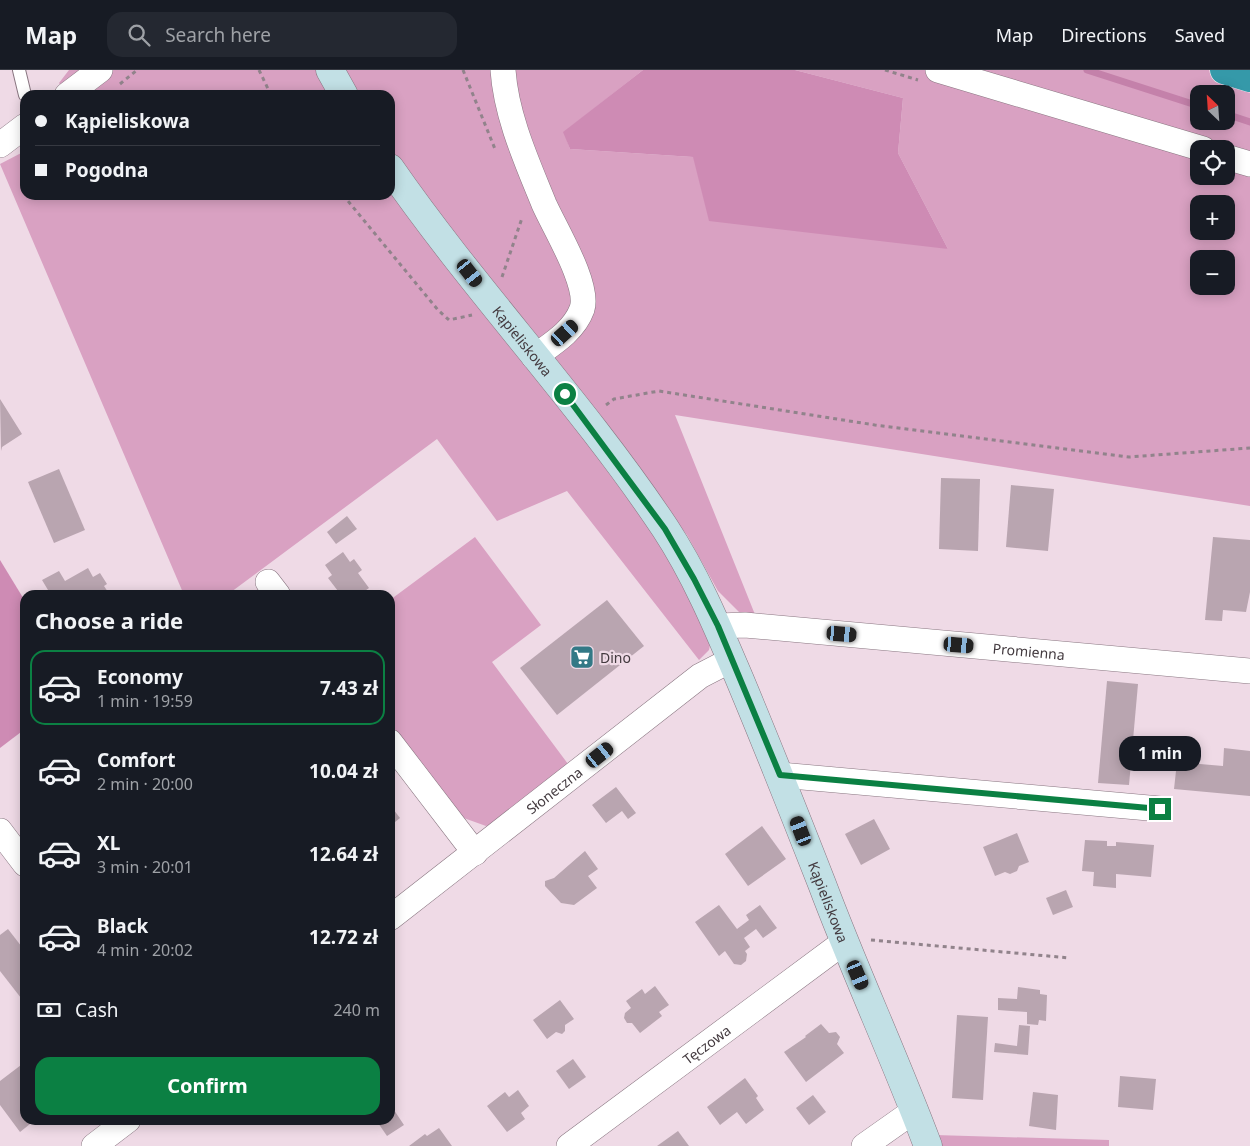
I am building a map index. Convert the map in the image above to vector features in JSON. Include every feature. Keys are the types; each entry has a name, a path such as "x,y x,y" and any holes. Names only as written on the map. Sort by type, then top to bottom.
{"highway":[{"path":"1224,70 1250,78"}],"street":[{"path":"74,90 100,70"},
{"path":"330,70 341,90"},
{"path":"503,70 504,89 515,128 544,205 570,256 582,289 583,308 574,325 534,357"},
{"path":"938,70 1190,145"},
{"path":"0,145 20,130"},
{"path":"1235,159 1250,164"},
{"name":"Kąpieliskowa","path":"395,175 534,357 585,419 665,529 718,626 780,775 844,942 915,1110 928,1146"},
{"name":"Promienna","path":"718,626 746,626 1250,671"},
{"name":"Słoneczna","path":"395,914 700,676 731,660"},
{"path":"395,749 475,853"},
{"path":"780,775 1160,809"},
{"path":"0,831 20,857"},
{"name":"Tęczowa","path":"569,1146 844,942"},
{"path":"864,1146 915,1110"},
{"path":"94,1146 121,1125"}],"lane":[{"path":"19,70 24,90"}],"path":[{"path":"259,70 269,90"},
{"path":"585,419 614,399 659,391 875,425 1129,457 1250,448"},
{"path":"844,942 870,940 1070,958"}],"shaded area":[{"path":"69,70 643,70 564,132 570,149 693,157 948,249 898,153 903,98 795,70 1250,70 1250,506 675,415 756,617 744,617 718,591 687,535 620,450 602,464 682,572 712,635 709,650 699,660 567,491 497,521 437,439 234,590 182,590 0,164 20,154 20,200 395,200 395,90 64,90 59,83"},
{"path":"643,70 795,70 903,98 898,153 948,249 709,221 693,157 570,149 563,132"},
{"path":"475,537 541,625 492,662 571,768 503,821 486,826 461,817 395,730 395,596"},
{"path":"0,560 20,593 20,733 0,748"},
{"path":"935,1135 1109,1140 1109,1146 940,1146"}],"building":[{"path":"0,399 22,434 2,447 1,451"},
{"path":"59,469 85,530 54,543 28,482"},
{"path":"941,478 980,479 978,551 939,549"},
{"path":"1011,485 1054,489 1048,551 1006,547"},
{"path":"347,516 357,529 336,544 327,532"},
{"path":"1213,537 1250,540 1250,592 1246,612 1223,610 1222,621 1205,620"},
{"path":"343,552 350,562 354,559 362,570 358,573 369,588 366,590 337,590 328,578 332,575 325,565"},
{"path":"88,568 93,577 100,573 107,584 104,586 107,590 48,590 42,580 59,571 65,581"},
{"name":"Dino","path":"607,600 644,646 557,715 520,668"},
{"path":"1107,681 1138,684 1129,785 1098,783"},
{"path":"1224,748 1250,751 1250,796 1174,789 1177,762 1223,766"},
{"path":"616,787 636,813 628,819 622,811 606,823 592,805"},
{"path":"395,812 400,818 395,822"},
{"path":"874,819 890,849 861,865 845,834"},
{"path":"762,826 786,859 748,886 725,854"},
{"path":"1017,833 1029,862 1019,866 1017,871 1010,874 1005,872 995,876 983,847"},
{"path":"1085,840 1107,841 1107,846 1116,846 1116,842 1154,845 1151,877 1116,874 1116,888 1093,886 1094,872 1082,871"},
{"path":"585,851 598,869 588,876 597,888 574,905 561,903 545,886 545,881 554,878"},
{"path":"1066,890 1073,907 1053,915 1046,898"},
{"path":"719,905 737,929 749,920 746,915 760,905 777,928 763,938 756,929 744,938 750,947 745,951 747,954 746,961 741,965 734,964 725,951 719,956 695,922"},
{"path":"8,929 20,945 20,997 0,971 0,935"},
{"path":"655,986 669,1005 659,1012 662,1016 640,1033 632,1023 627,1023 624,1018 625,1013 631,1008 626,1001 642,989 645,994"},
{"path":"1018,987 1040,990 1040,994 1047,995 1046,1021 1039,1020 1038,1025 1027,1024 1027,1012 998,1010 998,998 1017,999"},
{"path":"560,1000 574,1019 565,1025 565,1031 562,1034 556,1032 547,1039 533,1020"},
{"path":"957,1015 988,1017 983,1100 952,1098"},
{"path":"821,1024 829,1033 836,1032 840,1037 837,1044 844,1053 806,1082 784,1052"},
{"path":"1019,1025 1030,1026 1028,1055 994,1052 995,1043 1017,1046"},
{"path":"573,1059 586,1077 569,1089 556,1071"},
{"path":"20,1066 20,1125 29,1125 20,1132 0,1105 0,1081"},
{"path":"1120,1076 1156,1079 1153,1110 1118,1107"},
{"path":"745,1078 758,1096 756,1098 764,1110 746,1124 737,1112 720,1125 707,1107"},
{"path":"518,1090 529,1106 521,1113 525,1119 507,1132 487,1106 505,1092 509,1097"},
{"path":"1033,1092 1058,1095 1056,1130 1029,1126"},
{"path":"813,1095 826,1112 809,1125 796,1108"},
{"path":"395,1112 404,1125 387,1136 379,1125 395,1125"},
{"path":"439,1128 452,1146 409,1146 425,1134 427,1136"},
{"path":"678,1131 689,1146 657,1146"}],"waterway":[{"path":"1087,70 1190,103"},
{"path":"1235,117 1250,122"}],"place":[{"name":"Dino","path":"582,657"}],"route":[{"path":"565,394 665,529 694,579 718,626 780,775 1160,809"}]}
